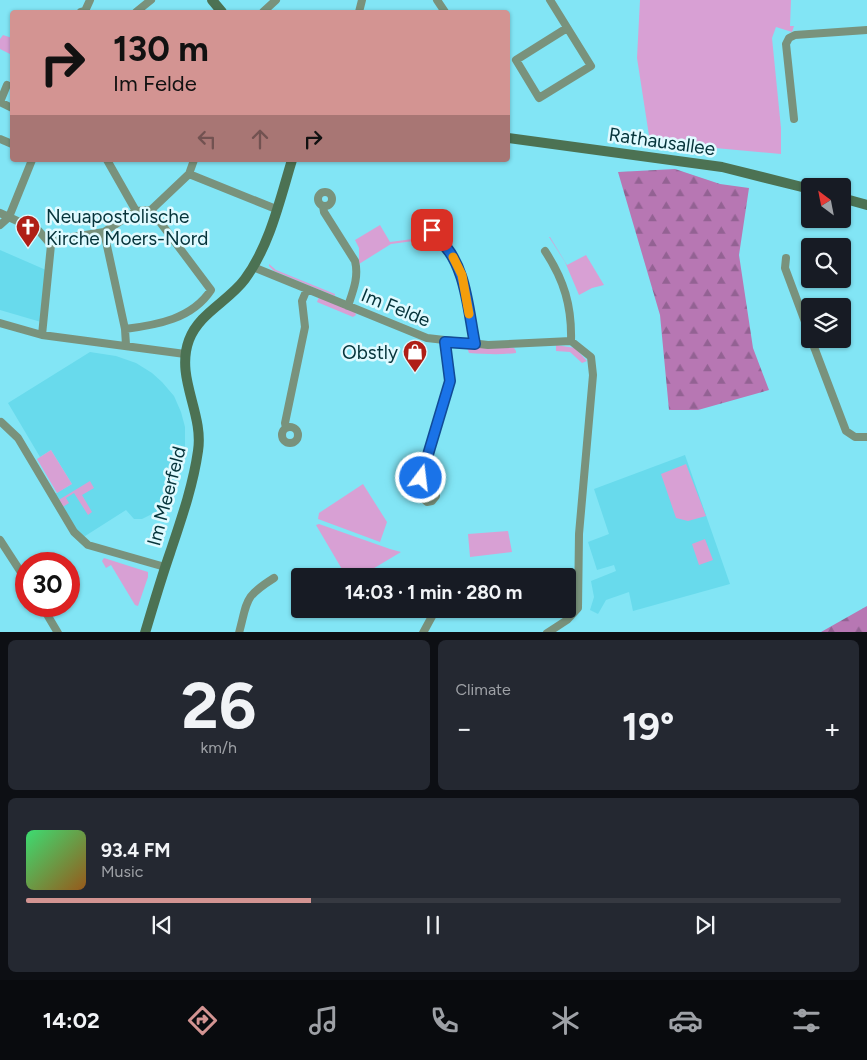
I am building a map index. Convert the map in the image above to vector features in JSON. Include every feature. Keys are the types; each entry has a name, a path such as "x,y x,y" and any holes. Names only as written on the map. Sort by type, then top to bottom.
{"street":[{"path":"138,10 151,0"},
{"path":"212,0 220,10"},
{"path":"265,10 276,0"},
{"path":"550,0 591,66 539,98 516,60 567,28"},
{"path":"794,119 786,44 789,38 795,35 867,30"},
{"path":"7,85 0,102 10,107"},
{"name":"Rathausallee","path":"510,138 722,167 801,187"},
{"path":"0,224 9,217 31,162"},
{"path":"107,162 136,211"},
{"path":"51,245 60,239 104,232 136,211 151,210 189,174 193,162"},
{"name":"Im Meerfeld","path":"145,632 192,480 199,444 198,429 186,378 184,354 197,326 241,283 253,267 264,245 291,162"},
{"path":"189,174 276,209"},
{"path":"851,201 867,205"},
{"path":"323,206 324,212 355,262 357,270 355,286 348,306"},
{"path":"125,330 158,325 184,314 200,304 211,290 151,210"},
{"path":"0,213 39,231 51,245 42,335"},
{"path":"104,232 125,330 126,345"},
{"path":"438,239 448,248 462,275 475,344"},
{"path":"545,251 556,268 570,308 572,315 571,340 591,357 593,375 579,534 578,608 567,620 547,632"},
{"path":"786,258 785,268 801,310"},
{"name":"Im Felde","path":"253,267 427,338 445,342 475,344 571,340"},
{"path":"286,428 285,423 305,327 302,301 307,289"},
{"path":"0,323 42,335 184,354"},
{"path":"424,488 421,478 423,468 450,381 445,342"},
{"path":"815,348 846,431 849,435 855,437 867,437"},
{"path":"1,422 18,438 74,532 84,543 102,550 165,567"},
{"path":"0,540 15,563"},
{"path":"239,632 248,598 254,591 274,578"},
{"path":"49,617 58,632"},
{"path":"423,632 431,618"}],"shaded area":[{"path":"640,0 791,0 790,26 794,26 792,32 776,27 772,38 781,128 781,154 650,142 637,58"},
{"path":"3,35 10,37 10,54 0,49 0,39"},
{"path":"380,225 390,242 420,238 421,240 391,244 359,264 359,248 355,240"},
{"path":"549,237 567,265 586,255 604,285 592,288 579,295 565,262"},
{"path":"0,250 46,270 41,322 0,310"},
{"path":"269,264 276,270 335,294 335,296 274,271"},
{"path":"319,297 355,312 356,315 353,317 317,302"},
{"path":"556,345 575,348 587,361 582,363 570,352 556,351"},
{"path":"467,347 514,348 516,353 469,353"},
{"path":"90,352 116,356 136,363 162,382 174,396 181,412 185,427 185,449 172,492 160,510 142,519 134,519 126,510 82,538 53,495 72,484 51,450 40,457 8,403"},
{"path":"51,450 72,484 57,493 37,459"},
{"path":"685,455 730,584 633,611 629,592 606,600 598,614 590,610 594,597 591,581 616,571 614,565 597,570 588,542 609,534 594,489"},
{"path":"686,464 706,516 688,521 676,518 661,474"},
{"path":"90,481 94,488 82,495 92,512 88,515 74,493 66,498 69,503 61,508 57,501"},
{"path":"363,484 387,522 380,542 318,519 319,513"},
{"path":"319,524 401,552 374,568 341,568 316,525"},
{"path":"508,531 512,552 470,557 468,534"},
{"path":"705,539 713,560 699,565 692,544"},
{"path":"104,558 148,572 138,606 135,605 111,565 106,568 102,561"}],"green space":[{"path":"675,169 720,184 749,188 739,255 753,348 769,390 698,410 669,410 660,315 618,172"},
{"path":"867,606 867,632 821,632"}],"slow traffic":[{"path":"453,257 462,275 469,314"}],"place":[{"name":"Neuapostolische Kirche Moers-Nord","path":"28,248"},
{"name":"Obstly","path":"415,373"}],"route":[{"path":"421,478 450,381 445,342 475,344 462,275 448,248 438,239 437,232 432,230"}]}
